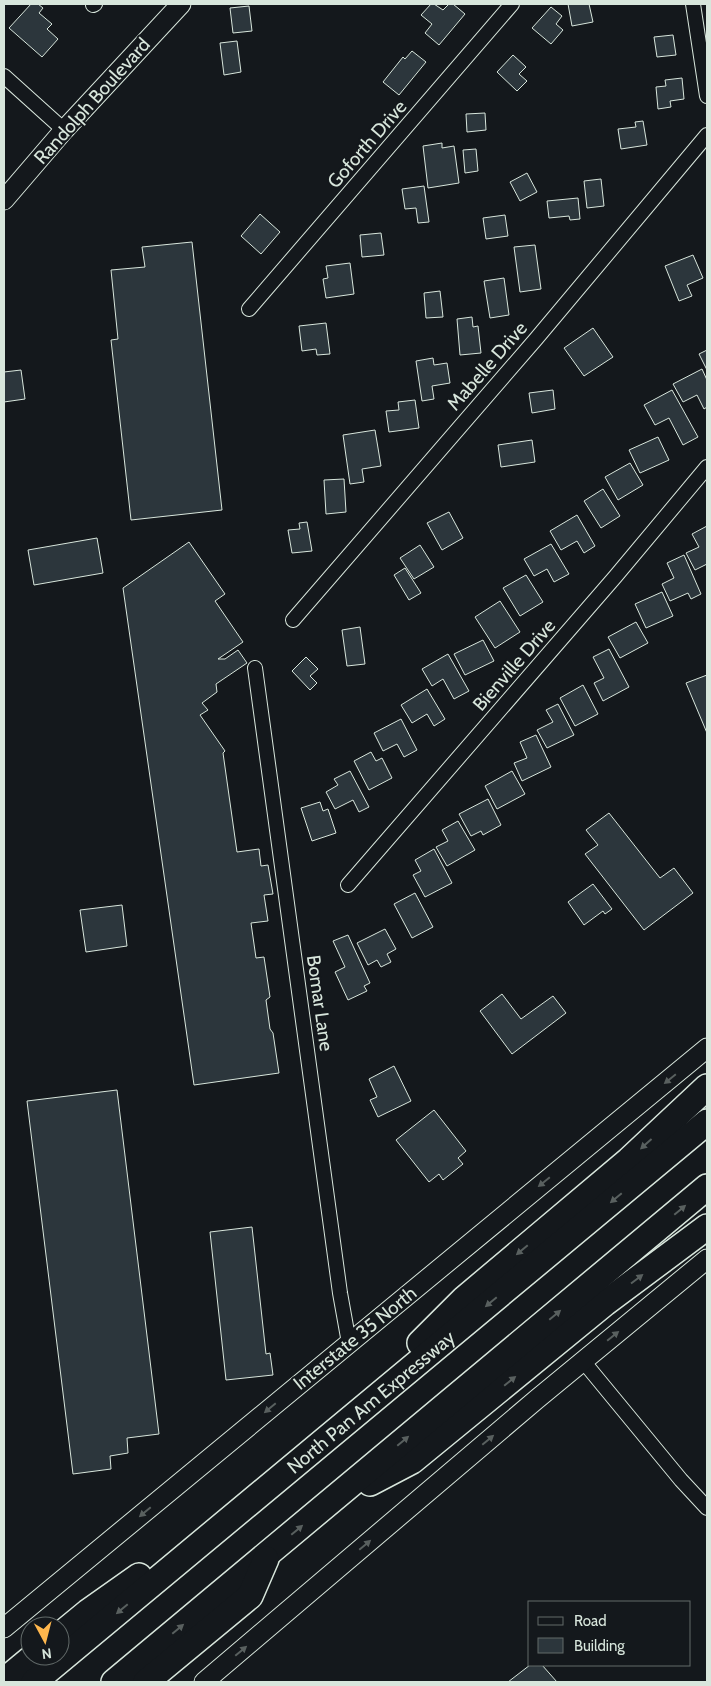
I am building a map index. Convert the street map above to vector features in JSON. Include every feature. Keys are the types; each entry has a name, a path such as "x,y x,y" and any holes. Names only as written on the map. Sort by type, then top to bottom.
{"highway":[{"path":"303,1459 464,1299 629,1160 707,1088"},
{"name":"North Pan Am Expressway","path":"34,1682 707,1122"},
{"path":"114,1682 707,1187"},
{"path":"326,1506 412,1461 605,1303 707,1227"},
{"path":"70,1627 88,1612 280,1478"},
{"path":"146,1682 250,1596 269,1553"},
{"path":"4,1681 22,1666"}],"main road":[{"name":"Randolph Boulevard","path":"4,200 64,130 181,4"},
{"name":"Interstate 35 North","path":"4,1628 707,1048"},
{"path":"204,1682 583,1361 707,1259"}],"street":[{"name":"Goforth Drive","path":"249,309 512,4"},
{"path":"693,4 707,96"},
{"path":"4,76 64,130"},
{"name":"Mabelle Drive","path":"293,620 536,339 707,135"},
{"name":"Bienville Drive","path":"348,885 615,578 707,467"},
{"name":"Bomar Lane","path":"255,668 340,1293 349,1343"},
{"path":"583,1361 681,1480 707,1508"}],"building":[{"path":"31,4 38,4 43,8 39,13 52,24 47,29 58,39 42,57 9,28"},
{"path":"431,4 443,10 449,4 453,4 465,14 439,45 425,33 432,24 421,15"},
{"path":"568,4 589,4 593,22 572,26"},
{"path":"249,6 252,31 233,33 230,8"},
{"path":"551,7 562,16 556,24 563,30 551,44 532,28"},
{"path":"673,35 676,55 657,57 654,37"},
{"path":"237,41 241,72 224,75 220,43"},
{"path":"412,51 426,62 399,95 383,82 403,57 405,59"},
{"path":"513,55 526,67 519,74 527,81 517,91 497,72"},
{"path":"682,78 684,99 670,101 671,107 658,109 656,87 666,86 665,80"},
{"path":"485,113 486,130 467,132 466,114"},
{"path":"643,121 647,145 621,149 618,129 636,127 635,122"},
{"path":"442,143 442,148 454,146 459,183 428,188 423,146"},
{"path":"476,149 478,171 465,173 463,150"},
{"path":"527,173 537,192 520,201 510,182"},
{"path":"601,179 604,206 587,208 584,181"},
{"path":"424,186 429,222 418,223 416,208 405,209 402,189"},
{"path":"578,198 580,219 570,220 569,216 549,218 547,201"},
{"path":"260,214 280,232 261,254 241,236"},
{"path":"505,215 508,236 486,239 483,218"},
{"path":"381,233 384,255 362,257 360,235"},
{"path":"192,242 222,510 131,520 111,340 118,339 111,270 145,267 142,247"},
{"path":"535,245 541,289 520,292 514,247"},
{"path":"693,255 703,278 687,285 692,296 679,301 665,266"},
{"path":"350,263 354,294 326,298 323,279 328,278 326,266"},
{"path":"504,278 509,315 490,318 484,281"},
{"path":"440,291 443,317 426,318 424,293"},
{"path":"472,317 473,327 478,326 481,353 460,355 457,319"},
{"path":"326,323 330,354 317,355 316,349 302,351 299,326"},
{"path":"593,328 613,357 584,376 564,348"},
{"path":"707,350 707,370 699,354"},
{"path":"433,358 434,365 447,363 450,383 432,386 434,399 422,401 416,361"},
{"path":"702,369 707,380 707,407 704,409 697,395 683,402 673,384"},
{"path":"21,370 25,399 4,402 4,372"},
{"path":"553,390 555,409 532,413 529,393"},
{"path":"672,390 698,437 683,445 669,418 655,425 644,405"},
{"path":"415,400 419,428 389,432 386,411 399,410 398,402"},
{"path":"375,430 381,466 362,469 364,482 350,484 343,435"},
{"path":"658,437 669,460 640,473 629,450"},
{"path":"532,440 535,462 501,467 498,445"},
{"path":"630,463 643,485 618,500 605,477"},
{"path":"344,479 346,512 326,514 324,480"},
{"path":"603,489 620,516 601,528 584,501"},
{"path":"449,512 463,538 442,550 427,523"},
{"path":"577,515 595,546 584,553 577,541 561,550 550,531"},
{"path":"307,522 312,551 292,553 288,530 300,529 299,523"},
{"path":"707,526 707,564 695,570 686,553 699,547 692,534"},
{"path":"97,538 103,573 34,585 28,550"},
{"path":"189,542 225,594 215,601 243,642 218,659 225,659 238,650 247,663 216,684 217,692 202,703 208,710 200,715 225,751 223,753 237,852 259,849 261,866 268,865 273,894 264,895 268,921 251,923 256,958 264,957 270,997 266,1000 279,1073 194,1085 123,588"},
{"path":"551,544 569,574 554,582 547,569 534,576 524,559"},
{"path":"420,545 434,567 414,579 400,558"},
{"path":"684,555 701,594 691,599 688,593 670,601 662,584 674,578 667,563"},
{"path":"405,568 421,593 409,600 394,575"},
{"path":"526,575 543,602 520,616 503,588"},
{"path":"662,592 673,616 646,628 635,604"},
{"path":"500,601 520,632 495,648 475,617"},
{"path":"636,622 648,643 620,658 608,637"},
{"path":"360,627 365,664 347,666 342,630"},
{"path":"483,640 494,661 465,675 454,654"},
{"path":"609,649 629,687 603,701 594,683 604,678 593,657"},
{"path":"448,654 469,691 454,699 443,679 432,686 422,669"},
{"path":"306,657 318,669 310,676 317,683 310,690 292,671"},
{"path":"707,675 707,733 686,683"},
{"path":"583,685 598,714 575,726 560,698"},
{"path":"427,689 445,719 434,726 427,714 412,723 401,705"},
{"path":"558,704 574,735 547,748 537,730 553,722 546,710"},
{"path":"401,719 417,750 404,757 397,744 383,751 374,733"},
{"path":"536,735 551,767 522,781 514,763 527,758 520,742"},
{"path":"371,752 376,761 382,758 392,778 369,790 354,761"},
{"path":"350,771 369,807 359,812 353,800 335,809 326,792 338,785 334,779"},
{"path":"512,771 525,794 497,809 485,786"},
{"path":"488,799 501,825 483,835 481,831 471,836 459,814"},
{"path":"320,802 323,811 328,809 336,833 312,841 301,808"},
{"path":"609,813 660,878 674,868 693,893 644,930 585,854 598,845 586,830"},
{"path":"458,821 475,850 447,866 436,847 448,841 442,830"},
{"path":"434,849 452,883 425,897 413,875 421,871 415,860"},
{"path":"593,884 612,909 605,914 603,911 584,925 568,902"},
{"path":"415,893 433,927 412,938 394,904"},
{"path":"122,905 127,946 86,952 80,910"},
{"path":"385,929 396,949 387,954 391,962 381,967 377,960 368,965 357,943"},
{"path":"348,935 370,983 364,986 367,991 348,1000 335,972 345,967 333,941"},
{"path":"502,994 521,1019 553,996 566,1013 512,1054 480,1011"},
{"path":"394,1066 411,1101 378,1117 370,1100 377,1097 369,1079"},
{"path":"117,1090 159,1434 127,1438 128,1453 110,1456 111,1469 73,1474 27,1101"},
{"path":"434,1110 466,1151 458,1158 463,1164 443,1180 439,1174 429,1182 396,1140"},
{"path":"252,1227 266,1354 270,1353 273,1375 226,1380 210,1232"},
{"path":"529,1666 543,1666 557,1682 508,1682"}]}
